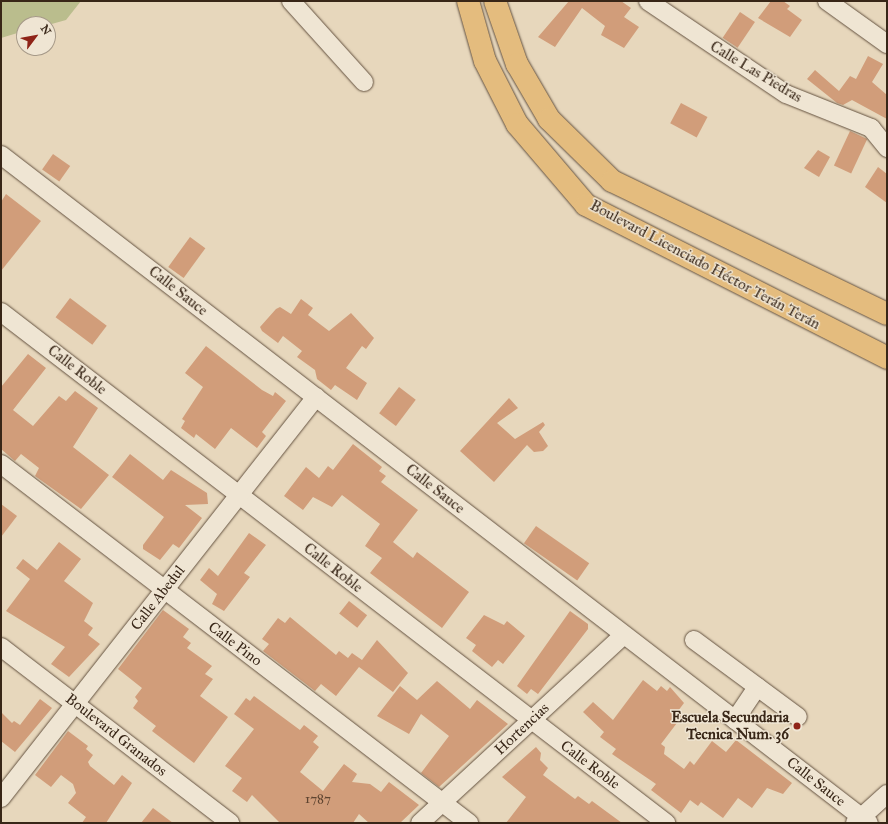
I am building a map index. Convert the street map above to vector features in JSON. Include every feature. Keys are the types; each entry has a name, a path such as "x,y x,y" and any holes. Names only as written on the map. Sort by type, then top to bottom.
{"main road":[{"name":"Boulevard Licenciado Héctor Terán Terán","path":"468,1 485,61 516,124 586,205 887,358"},
{"name":"Boulevard Licenciado Héctor Terán Terán","path":"495,1 517,64 549,119 612,181 887,314"}],"street":[{"path":"291,1 364,82"},
{"name":"Calle Las Piedras","path":"648,1 786,94 871,128 887,148"},
{"path":"827,1 887,44"},
{"name":"Calle Sauce","path":"1,154 624,634 862,821"},
{"name":"Calle Roble","path":"1,312 666,823"},
{"name":"Calle Abedul","path":"1,798 316,397"},
{"name":"Calle Pino","path":"1,464 469,823"},
{"name":"Hortencias","path":"420,823 624,634"},
{"path":"694,640 798,717"},
{"name":"Boulevard Granados","path":"1,646 230,823"},
{"path":"735,720 757,687"},
{"path":"862,821 887,794"}],"green space":[{"path":"1,1 81,1 66,20 56,23 56,16 16,16 16,33 1,38"}],"building":[{"path":"569,1 621,1 631,8 624,17 639,27 624,48 601,35 605,26 582,8 555,47 538,37"},
{"path":"771,1 783,1 790,6 787,9 802,20 790,37 758,18"},
{"path":"740,12 755,22 738,48 723,38"},
{"path":"868,56 883,64 872,82 887,95 887,119 852,100 843,105 837,103 807,79 815,70 839,91 850,76 856,79"},
{"path":"681,103 707,117 697,137 670,123"},
{"path":"850,131 867,139 851,173 834,165"},
{"path":"818,150 830,157 819,177 804,168"},
{"path":"53,154 70,166 59,182 42,170"},
{"path":"878,167 887,174 887,203 865,187"},
{"path":"6,194 41,221 1,271 1,202"},
{"path":"190,237 205,248 184,278 168,267"},
{"path":"70,298 107,326 92,345 56,317"},
{"path":"301,299 313,308 308,315 329,331 351,313 374,338 366,349 362,346 346,368 367,383 357,400 335,385 331,390 317,379 315,370 297,357 302,351 283,336 278,343 262,331 260,327 276,309 280,307 291,314"},
{"path":"206,346 262,390 273,396 275,392 286,401 262,432 266,436 257,448 231,428 215,449 196,434 194,438 181,428 185,421 182,419 203,387 185,373"},
{"path":"28,354 46,368 13,410 33,426 59,396 66,401 75,391 98,408 73,447 109,475 81,509 35,476 39,468 21,454 15,461 1,449 1,387"},
{"path":"399,387 416,400 396,426 379,413"},
{"path":"509,398 518,408 497,423 515,439 543,422 545,425 539,432 548,446 543,451 534,452 527,445 494,482 460,451"},
{"path":"353,444 382,467 379,471 386,476 381,482 418,510 393,542 413,558 417,552 469,592 442,628 370,573 382,558 365,546 380,524 342,495 332,507 313,497 303,510 284,496 306,467 319,478 328,466 333,470"},
{"path":"130,454 163,480 171,470 207,493 208,504 185,505 202,518 179,548 173,544 160,560 143,549 143,545 164,517 112,477"},
{"path":"1,504 17,516 1,537"},
{"path":"536,526 589,563 577,580 524,543"},
{"path":"249,533 266,545 244,573 250,577 224,611 212,604 217,594 200,580 209,568 218,576"},
{"path":"59,542 81,559 64,581 93,603 84,621 93,628 88,635 100,644 69,677 51,664 65,647 6,611 30,579 16,568 23,559 37,570"},
{"path":"349,601 367,615 357,628 339,614"},
{"path":"163,610 189,629 183,637 191,643 187,648 212,666 205,674 213,679 200,696 228,717 194,763 152,731 156,726 133,708 138,701 135,697 142,688 118,669"},
{"path":"570,611 588,624 588,629 538,694 531,689 527,694 517,686"},
{"path":"484,615 504,625 507,621 525,636 503,664 498,660 492,667 472,651 476,645 466,638"},
{"path":"290,617 336,655 339,651 348,658 352,653 362,660 377,640 408,673 393,692 359,667 336,696 321,684 315,691 263,651 269,644 262,639 278,618 285,623"},
{"path":"643,680 657,691 661,686 667,691 670,687 684,703 678,711 683,715 661,744 665,747 664,754 684,769 690,761 694,765 712,741 726,752 736,740 792,783 783,794 767,788 752,808 738,798 723,818 701,802 698,806 690,800 681,813 651,790 656,784 612,754 616,749 600,737 604,732 583,712 593,702 613,720"},
{"path":"437,681 470,709 477,700 508,724 439,787 421,773 449,736 421,714 409,734 377,716 400,686 417,700"},
{"path":"254,696 300,730 304,725 318,736 313,742 319,747 300,772 323,791 344,764 357,774 352,782 370,784 381,792 389,782 419,805 400,823 369,823 359,814 353,823 280,823 252,795 247,802 232,791 242,778 225,766 254,729 234,714 246,698 250,701"},
{"path":"40,699 52,708 15,752 1,741 1,712 12,723 14,721 20,725"},
{"path":"68,731 88,746 86,749 93,755 88,762 90,766 114,785 122,775 132,783 106,823 82,823 86,817 68,803 76,793 73,784 61,775 51,787 35,775"},
{"path":"536,747 541,753 540,760 548,768 543,775 575,799 578,796 589,804 592,801 622,823 506,823 526,797 502,777"},
{"path":"153,808 173,823 141,823"}],"place":[{"name":"Escuela Secundaria Tecnica Num. 36","path":"797,726"}]}
